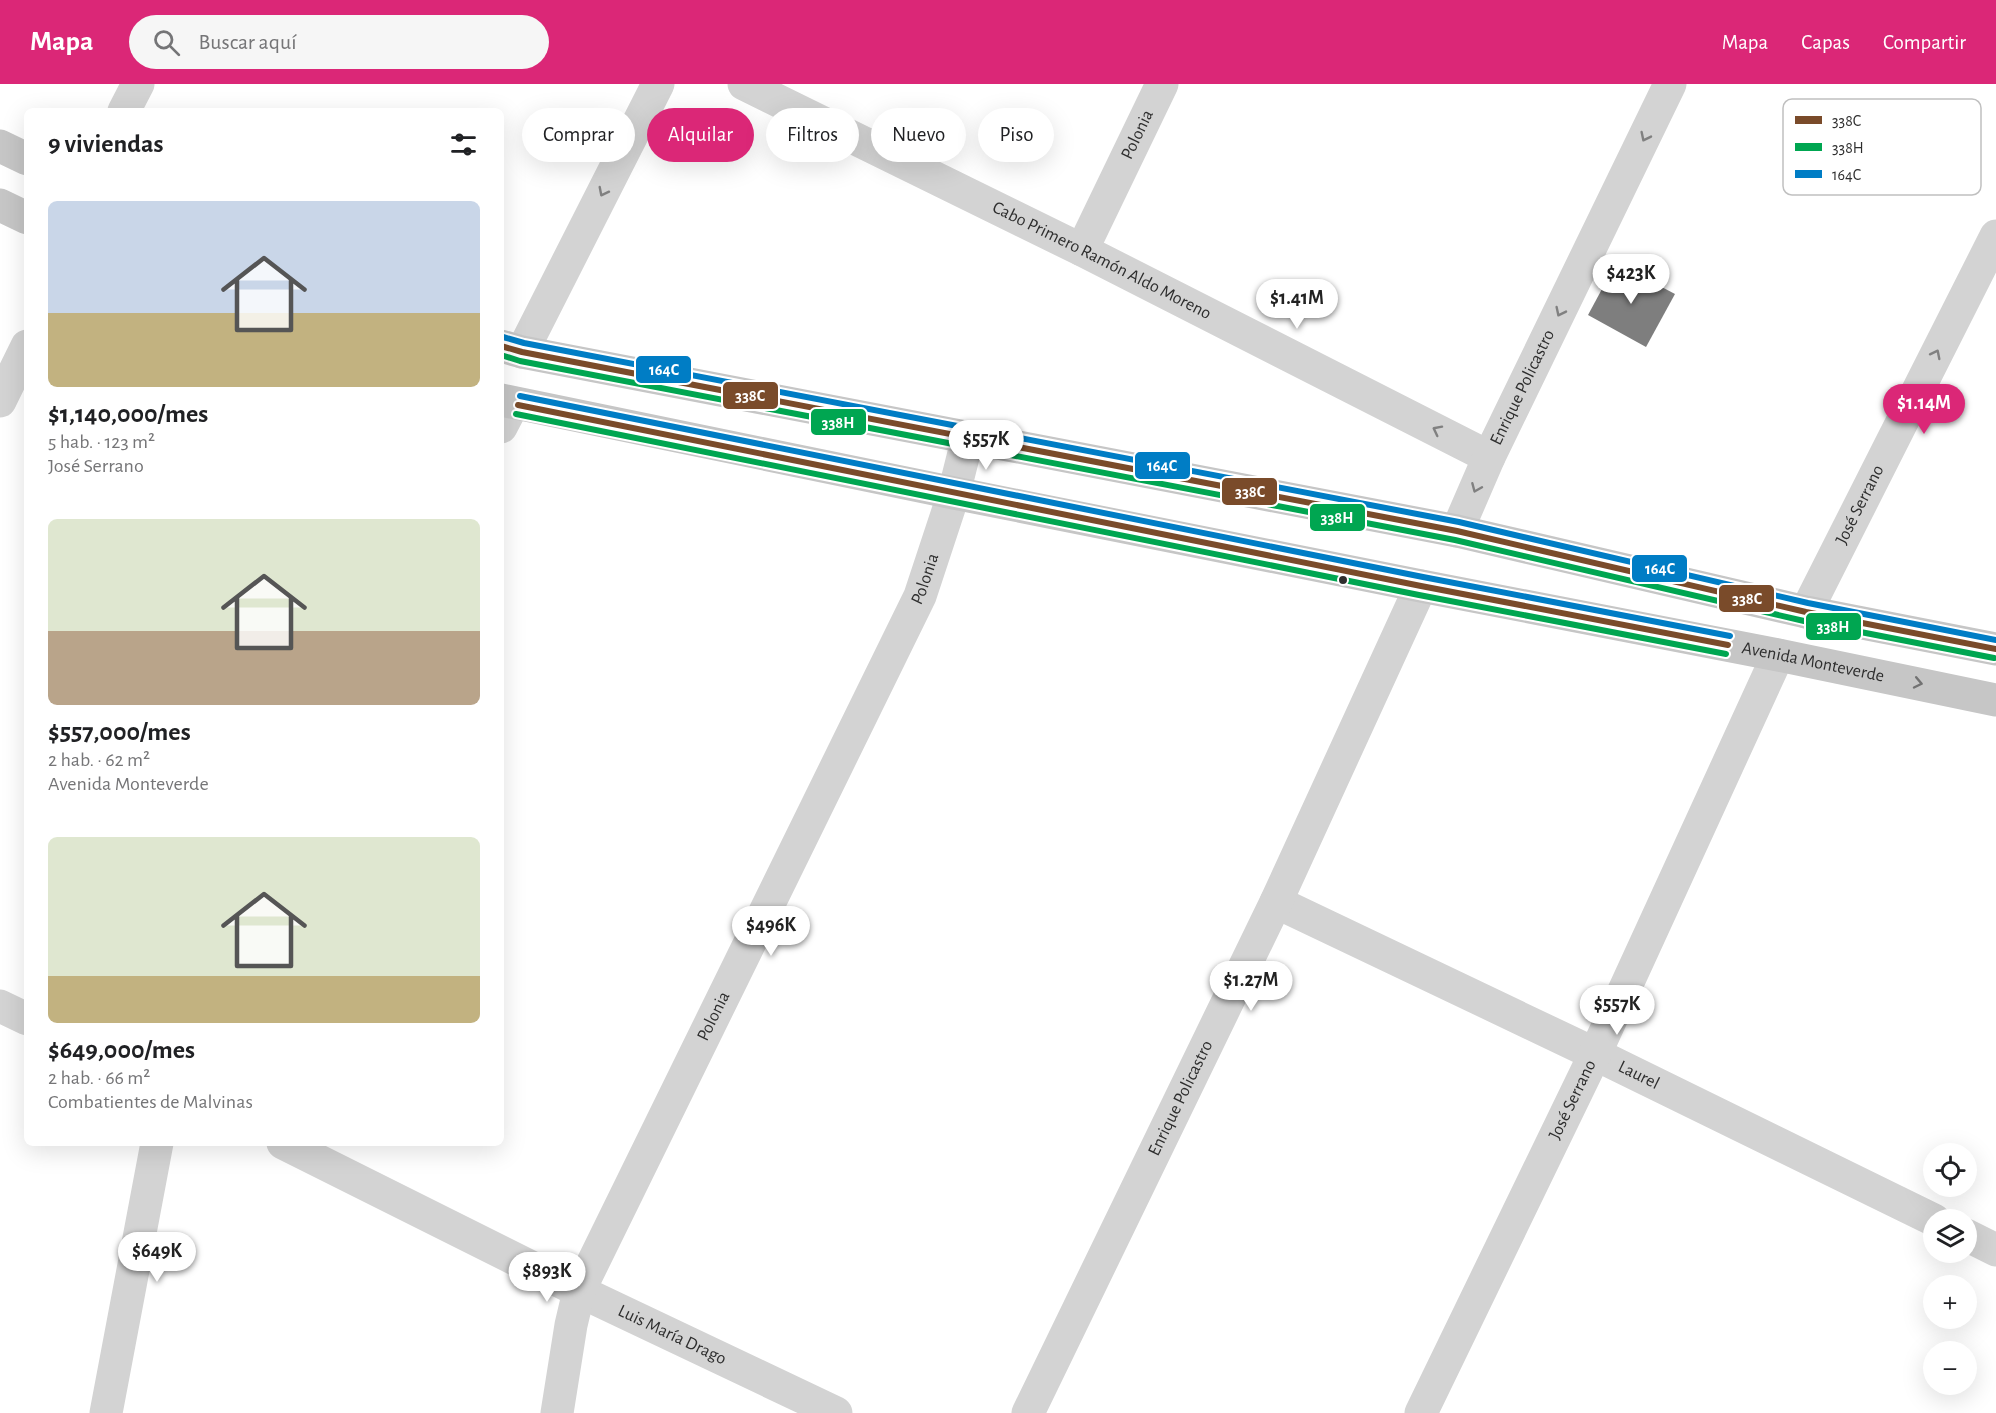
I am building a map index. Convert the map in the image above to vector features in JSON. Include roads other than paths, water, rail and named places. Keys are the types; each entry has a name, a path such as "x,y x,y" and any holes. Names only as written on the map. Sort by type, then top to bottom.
{"main road":[{"path":"0,146 24,158"},
{"path":"0,205 24,217"},
{"path":"511,349 1457,531 1806,612 1996,649"},
{"name":"Avenida Monteverde","path":"505,410 954,493 1996,699"}],"street":[{"path":"126,108 138,84"},
{"path":"511,349 658,84"},
{"name":"Cabo Primero Ramón Aldo Moreno","path":"744,84 1082,250 1489,457"},
{"name":"Polonia","path":"1082,250 1162,84"},
{"name":"Enrique Policastro","path":"1457,531 1489,457 1670,84"},
{"name":"José Serrano","path":"1806,612 1996,236"},
{"path":"0,401 24,352"},
{"name":"Polonia","path":"557,1413 579,1290 920,596 954,493 968,437"},
{"name":"Enrique Policastro","path":"1028,1413 1276,902 1421,586"},
{"name":"José Serrano","path":"1421,1413 1595,1054 1778,655"},
{"name":"Laurel","path":"1276,902 1595,1054 1923,1215"},
{"path":"0,1006 24,1018"},
{"path":"106,1413 156,1146"},
{"name":"Luis María Drago","path":"289,1146 579,1290 836,1413"},
{"path":"1977,1240 1996,1250"}]}
